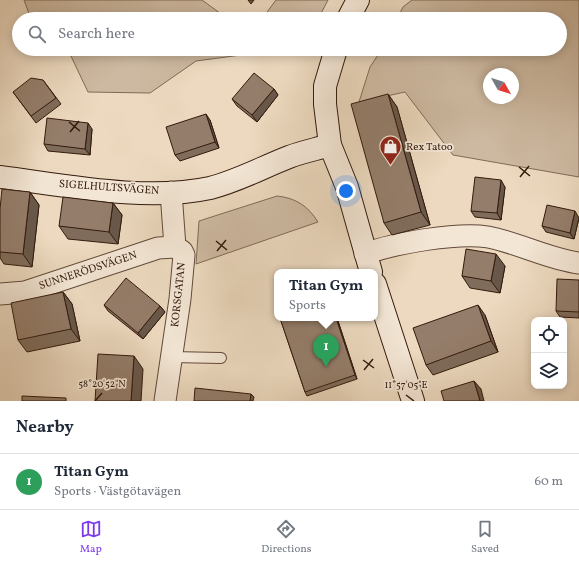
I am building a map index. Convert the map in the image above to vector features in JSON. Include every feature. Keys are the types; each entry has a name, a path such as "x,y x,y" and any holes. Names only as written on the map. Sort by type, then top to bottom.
{"street":[{"path":"352,12 358,0"},
{"path":"334,56 325,86 325,104 330,145 347,187 368,263"},
{"name":"SIGELHULTSVÄGEN","path":"0,177 107,190 154,193 171,192 209,188 238,179 290,156 330,145"},
{"name":"KORSGATAN","path":"165,401 180,299 184,255 182,251 175,247 171,192"},
{"path":"368,263 382,248 448,237 487,237 579,263"},
{"name":"SUNNERÖDSVÄGEN","path":"0,294 25,292 158,248 175,247"},
{"path":"378,293 413,401"}],"lane":[{"path":"171,357 221,358"}],"shaded area":[{"path":"24,0 202,0 218,12 28,12"},
{"path":"276,0 328,0 322,12 267,12"},
{"path":"412,0 579,0 579,177 453,155 405,92 359,102 370,67 377,56 567,56 567,12 400,12 403,7"},
{"path":"71,56 234,56 196,61 150,93 88,92"},
{"path":"277,196 296,201 306,207 318,222 196,264 199,221"}],"building":[{"path":"254,73 274,89 252,115 232,99"},
{"path":"31,78 43,80 56,98 31,116 13,92"},
{"path":"388,94 421,212 384,223 351,104"},
{"path":"206,114 215,142 175,155 166,127"},
{"path":"47,118 88,123 85,149 44,144"},
{"path":"475,177 501,180 497,213 471,211"},
{"path":"2,189 30,192 23,254 0,252 0,209"},
{"path":"63,197 113,203 109,232 59,226"},
{"path":"547,205 575,211 570,233 542,226"},
{"path":"466,249 496,254 491,281 462,276"},
{"path":"126,278 160,306 138,333 104,305"},
{"path":"557,279 579,280 579,312 556,311"},
{"path":"63,292 71,329 18,340 11,303"},
{"path":"478,305 491,341 426,365 413,328"},
{"path":"281,321 337,321 355,375 305,392"},
{"path":"98,354 134,356 131,401 95,401"},
{"path":"474,381 480,401 444,401 441,391"},
{"path":"195,388 251,394 250,401 194,401"},
{"path":"22,396 66,398 66,401 22,401"}],"place":[{"name":"Rex Tatoo","path":"391,166"},
{"name":"Titan Gym","path":"326,367"}]}
